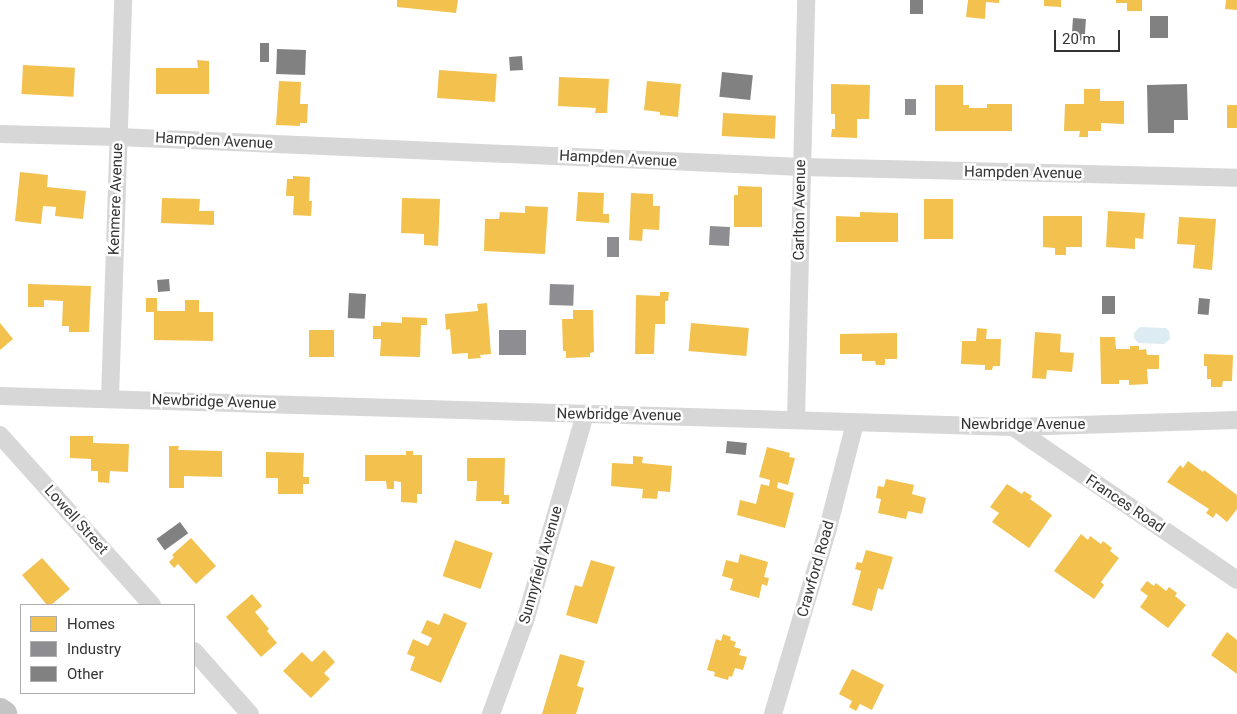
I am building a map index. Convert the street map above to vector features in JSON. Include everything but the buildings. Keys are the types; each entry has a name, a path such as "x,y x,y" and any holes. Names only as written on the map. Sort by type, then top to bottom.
{"highway":[{"path":"0,712 4,714"}],"street":[{"name":"Kenmere Avenue","path":"110,398 122,0"},
{"name":"Carlton Avenue","path":"796,419 806,0"},
{"name":"Hampden Avenue","path":"0,134 118,137 802,167 1237,178"},
{"name":"Newbridge Avenue","path":"0,396 1013,427 1237,420"},
{"name":"Sunnyfield Avenue","path":"491,714 525,621 585,414"},
{"name":"Crawford Road","path":"778,712 855,423"},
{"name":"Frances Road","path":"1013,427 1237,580"},
{"name":"Lowell Street","path":"0,435 151,604"},
{"path":"195,652 250,714"}],"shaded area":[{"path":"1140,327 1166,328 1169,331 1170,339 1164,344 1138,343 1134,338 1134,333"}]}
